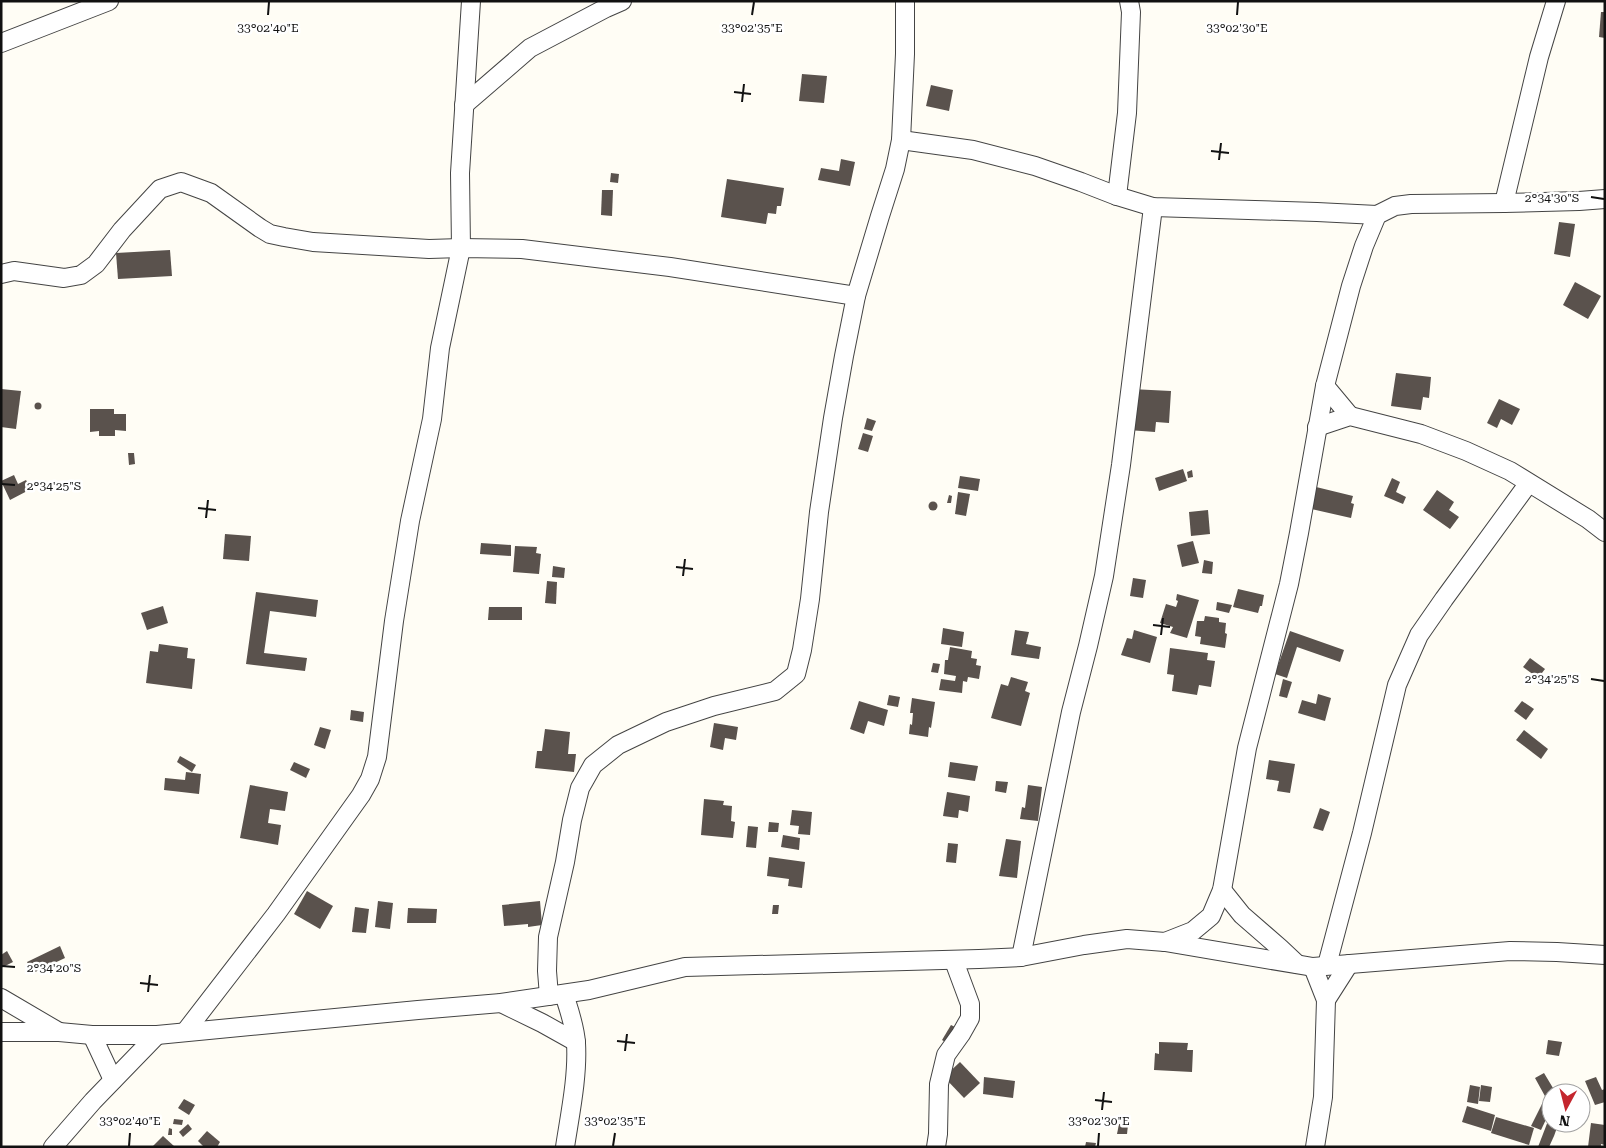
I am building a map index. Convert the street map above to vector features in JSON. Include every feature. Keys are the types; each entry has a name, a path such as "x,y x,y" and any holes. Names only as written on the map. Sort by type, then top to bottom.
{"street":[{"path":"1,43 109,1"},
{"path":"185,1032 287,899 361,795 370,779 377,757 394,621 410,521 432,420 440,348 461,248 460,173 471,1"},
{"path":"464,105 530,48 622,1"},
{"path":"565,1147 576,1064 576,1042 572,1020 556,995 547,971 548,937 580,788 593,765 618,745 666,722 714,706 775,691 796,674 810,599 819,512 833,418 856,296 895,169 901,140 905,54 905,1"},
{"path":"1117,196 1127,113 1129,1"},
{"path":"1504,203 1539,57 1556,1"},
{"path":"901,140 973,150 1034,166 1153,207 1377,215 1395,206 1411,204 1605,199"},
{"path":"1,274 14,271 64,278 81,275 96,264 122,230 160,189 181,182 211,193 244,218 270,234 313,242 429,249 522,250 670,267 856,296"},
{"path":"1020,956 1071,712 1104,576 1121,465 1153,207"},
{"path":"1165,942 1193,931 1211,916 1222,890 1247,748 1299,533 1325,386 1351,286 1364,246 1377,215"},
{"path":"1325,386 1350,416"},
{"path":"1317,427 1350,416 1421,434 1466,451 1510,471 1528,484 1588,519 1605,532"},
{"path":"1312,966 1362,833 1397,685 1419,635 1528,484"},
{"path":"1588,519 1605,525"},
{"path":"1222,890 1242,915 1312,966 1326,1000 1323,1097 1315,1147"},
{"path":"1,1032 157,1035 501,1003 589,990 685,967 954,961 1020,956 1127,939 1165,942 1312,966 1510,951 1605,955"},
{"path":"936,1147 939,1084 946,1055 970,1018 970,1004 954,961"},
{"path":"1326,1000 1349,964"},
{"path":"1,998 59,1032"},
{"path":"501,1003 576,1042"},
{"path":"92,1035 114,1080"},
{"path":"53,1147 93,1101 157,1035"}],"building":[{"path":"1601,12 1605,12 1605,38 1599,37"},
{"path":"802,74 827,76 824,103 799,101"},
{"path":"931,85 953,90 949,111 926,106"},
{"path":"841,159 855,162 850,186 818,180 821,168 839,171"},
{"path":"611,173 619,174 618,183 610,182"},
{"path":"727,179 784,188 781,206 777,206 776,214 768,213 766,224 721,217"},
{"path":"602,190 613,190 612,216 601,215"},
{"path":"1559,222 1575,224 1570,257 1554,254"},
{"path":"170,250 172,276 118,279 116,253"},
{"path":"1575,282 1601,296 1588,319 1563,305"},
{"path":"1396,373 1431,377 1429,398 1423,397 1421,410 1391,406"},
{"path":"1,389 21,391 16,429 1,427"},
{"path":"1131,389 1171,391 1169,423 1156,422 1155,432 1128,430"},
{"path":"1499,399 1520,409 1512,425 1501,419 1497,428 1487,423"},
{"path":"38,402 42,406 38,410 34,406"},
{"path":"90,409 114,409 114,414 126,414 126,431 115,430 115,436 99,436 99,431 90,432"},
{"path":"867,418 876,421 872,431 864,429"},
{"path":"863,433 873,436 868,452 858,449"},
{"path":"128,453 134,453 135,464 129,465"},
{"path":"1183,469 1187,481 1159,491 1155,478"},
{"path":"1192,470 1193,477 1188,478 1187,472"},
{"path":"14,475 18,484 26,480 31,489 10,500 1,481"},
{"path":"960,476 980,479 978,491 958,488"},
{"path":"1392,478 1400,482 1396,492 1406,497 1403,504 1384,496"},
{"path":"1312,486 1353,496 1351,503 1354,504 1351,518 1307,508"},
{"path":"1437,490 1454,502 1449,510 1459,517 1450,529 1423,510"},
{"path":"958,492 970,494 966,516 955,514"},
{"path":"949,495 952,496 951,503 947,503"},
{"path":"933,501 938,506 933,511 928,506"},
{"path":"1208,510 1210,534 1191,536 1189,512"},
{"path":"225,534 251,536 249,561 223,559"},
{"path":"1193,541 1199,563 1182,567 1177,545"},
{"path":"481,543 511,545 511,556 480,554"},
{"path":"515,546 537,547 536,553 541,554 539,574 513,572"},
{"path":"1204,560 1213,562 1212,574 1202,573"},
{"path":"553,566 565,568 564,578 552,577"},
{"path":"1133,578 1146,580 1143,598 1130,596"},
{"path":"547,581 557,582 556,604 545,603"},
{"path":"1238,589 1264,595 1262,606 1260,606 1258,613 1233,607"},
{"path":"256,592 318,600 316,617 270,611 264,653 307,658 305,671 246,664"},
{"path":"1177,594 1199,600 1187,638 1170,633 1173,627 1160,623 1166,604 1176,607 1178,601 1176,600"},
{"path":"1217,602 1232,605 1229,613 1216,610"},
{"path":"163,606 168,623 147,630 141,613"},
{"path":"489,607 522,607 522,620 488,620"},
{"path":"1205,616 1219,618 1219,622 1226,623 1225,648 1200,644 1201,637 1195,636 1197,621 1204,621"},
{"path":"943,628 964,632 962,647 941,644"},
{"path":"1015,630 1029,632 1026,644 1041,647 1039,659 1011,655"},
{"path":"1134,630 1157,637 1150,663 1121,655 1127,638 1132,639"},
{"path":"1290,631 1344,650 1340,662 1297,647 1287,678 1275,674"},
{"path":"159,644 188,648 187,658 195,659 192,689 146,683 150,651 158,652"},
{"path":"950,647 972,651 971,658 977,659 976,665 981,666 979,679 968,677 967,682 963,681 962,693 939,690 941,679 955,681 956,676 944,674 945,660 948,660"},
{"path":"1170,648 1208,653 1207,660 1215,661 1211,687 1199,685 1197,695 1172,691 1174,675 1167,674"},
{"path":"1530,658 1545,669 1538,678 1523,667"},
{"path":"933,663 940,664 938,673 931,672"},
{"path":"1011,677 1028,682 1025,691 1030,693 1021,726 991,718 1001,684 1008,686"},
{"path":"1283,679 1292,682 1287,698 1279,696"},
{"path":"1318,694 1331,698 1325,721 1298,713 1302,700 1316,704"},
{"path":"889,695 900,697 898,707 887,705"},
{"path":"912,698 935,702 928,737 909,734 913,713 910,713"},
{"path":"859,701 888,710 884,726 868,721 864,734 850,729"},
{"path":"1522,701 1534,709 1526,720 1514,711"},
{"path":"351,710 364,712 363,722 350,720"},
{"path":"714,723 738,727 736,740 725,738 723,750 710,747"},
{"path":"320,727 331,730 325,749 314,745"},
{"path":"545,729 570,732 568,754 576,754 574,772 535,768 537,751 542,751"},
{"path":"1524,730 1548,749 1541,759 1516,740"},
{"path":"180,756 196,765 192,772 177,762"},
{"path":"1269,760 1295,764 1290,793 1277,791 1279,781 1266,779"},
{"path":"294,762 310,769 306,778 290,770"},
{"path":"950,762 978,766 975,781 948,777"},
{"path":"186,772 201,774 199,794 164,790 165,778 185,780"},
{"path":"996,781 1008,782 1006,793 995,791"},
{"path":"250,785 288,792 285,811 270,809 268,823 281,825 278,845 240,838"},
{"path":"1028,785 1042,787 1038,821 1020,819 1022,807 1025,808"},
{"path":"947,792 970,796 968,812 959,810 958,818 943,816"},
{"path":"704,799 724,801 723,805 732,806 731,821 735,822 733,838 701,835"},
{"path":"1320,808 1330,812 1323,831 1313,828"},
{"path":"792,810 812,812 810,835 798,834 799,826 790,825"},
{"path":"769,822 779,823 778,832 768,832"},
{"path":"748,826 758,827 756,848 746,847"},
{"path":"783,835 800,838 799,850 781,847"},
{"path":"1006,839 1021,841 1017,878 999,876"},
{"path":"948,843 958,844 956,863 946,862"},
{"path":"769,857 805,862 802,888 788,886 789,879 767,876"},
{"path":"307,891 333,906 320,929 294,914"},
{"path":"378,901 393,903 390,929 375,927"},
{"path":"540,901 542,925 528,927 528,924 504,926 502,905"},
{"path":"773,905 779,905 778,914 772,914"},
{"path":"355,907 369,909 366,933 352,932"},
{"path":"408,908 437,909 436,923 407,923"},
{"path":"60,946 65,958 33,973 27,962"},
{"path":"7,951 13,962 1,968 1,955"},
{"path":"951,1025 959,1029 950,1045 942,1040"},
{"path":"1548,1040 1562,1042 1559,1056 1546,1054"},
{"path":"1159,1042 1188,1043 1187,1050 1193,1050 1192,1072 1154,1070 1155,1053 1159,1054"},
{"path":"960,1062 980,1083 964,1098 944,1077"},
{"path":"1544,1073 1550,1083 1541,1083 1541,1089 1535,1078"},
{"path":"984,1077 1015,1081 1013,1098 983,1094"},
{"path":"1596,1077 1602,1090 1605,1089 1605,1102 1595,1105 1591,1095 1591,1083 1586,1083 1585,1081"},
{"path":"1470,1085 1480,1087 1478,1104 1467,1102"},
{"path":"1481,1085 1492,1087 1490,1102 1479,1101"},
{"path":"184,1099 195,1105 189,1115 178,1108"},
{"path":"1467,1106 1495,1115 1491,1131 1462,1122"},
{"path":"1541,1106 1541,1130 1531,1126"},
{"path":"1496,1117 1534,1128 1529,1145 1491,1133"},
{"path":"174,1119 183,1120 182,1125 173,1124"},
{"path":"1591,1123 1605,1125 1605,1145 1601,1144 1601,1147 1588,1147"},
{"path":"188,1124 192,1129 183,1137 179,1132"},
{"path":"1119,1124 1128,1125 1127,1134 1117,1134"},
{"path":"169,1128 172,1129 172,1135 168,1135"},
{"path":"207,1131 220,1142 217,1147 204,1147 198,1141"},
{"path":"1543,1133 1555,1133 1549,1147 1538,1147"},
{"path":"163,1136 175,1147 152,1147"},
{"path":"1086,1142 1096,1143 1095,1147 1085,1147"}]}
